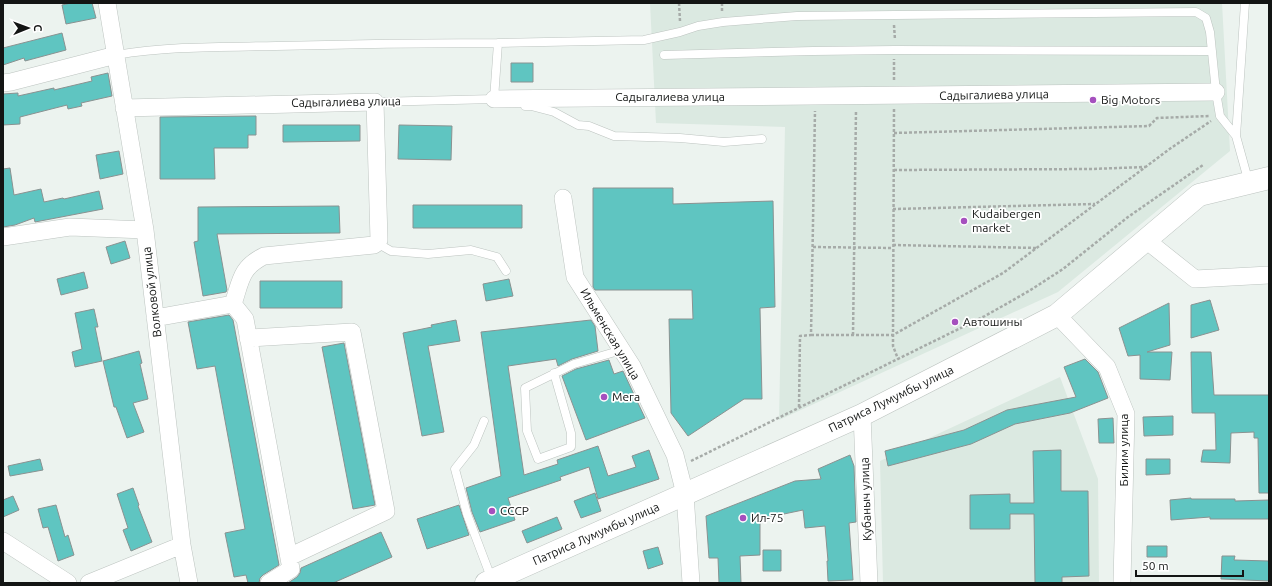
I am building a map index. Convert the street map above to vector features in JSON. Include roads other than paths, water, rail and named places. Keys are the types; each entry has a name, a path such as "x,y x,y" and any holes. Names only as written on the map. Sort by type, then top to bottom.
{"street":[{"name":"Волковой улица","path":"107,3 144,230 182,545 189,583"},
{"path":"3,83 116,55"},
{"name":"Садыгалиева улица","path":"494,99 1216,92"},
{"path":"233,304 243,273 253,262 264,256 374,245 377,243 379,240 375,102"},
{"name":"Садыгалиева улица","path":"124,108 375,102"},
{"name":"Патриса Лумумбы улица","path":"496,580 862,415 1057,315 1199,195 1259,180"},
{"name":"Ильменская улица","path":"563,198 575,277 632,366 675,455 685,494 690,583"},
{"path":"3,237 70,227 144,230"},
{"path":"1146,240 1195,279 1269,275"},
{"path":"155,318 233,304"},
{"path":"233,304 245,319 291,569 269,583"},
{"name":"Билим улица","path":"1057,315 1107,367 1126,414 1122,583"},
{"path":"248,338 352,332 386,511 289,557"},
{"name":"Кубаныч улица","path":"862,415 869,583"},
{"path":"3,541 68,583"},
{"path":"89,583 182,545"}],"lane":[{"path":"1236,136 1245,3"},
{"path":"116,55 140,51 238,46 644,40 680,32 698,26 723,22 797,16 1196,12 1206,18 1210,32 1220,116 1236,136 1259,180"},
{"path":"498,43 494,99 506,106 531,106 554,112 578,125 589,126 614,136 680,138 724,142 762,139"},
{"path":"664,55 813,50 1212,51"},
{"name":"Садыгалиева улица","path":"375,102 494,99"},
{"path":"377,243 391,251 428,254 471,250 497,257 506,270"},
{"path":"554,373 571,434 571,447 538,459 526,431 525,388 554,373 574,364 622,350"},
{"path":"484,421 474,445 455,469 467,514 496,580"}],"place":[{"name":"Big Motors","path":"1093,100"},
{"name":"Kudaibergen market","path":"964,221"},
{"name":"Автошины","path":"955,322"},
{"name":"Мега","path":"604,397"},
{"name":"СССР","path":"492,511"},
{"name":"Ил-75","path":"743,518"}]}
